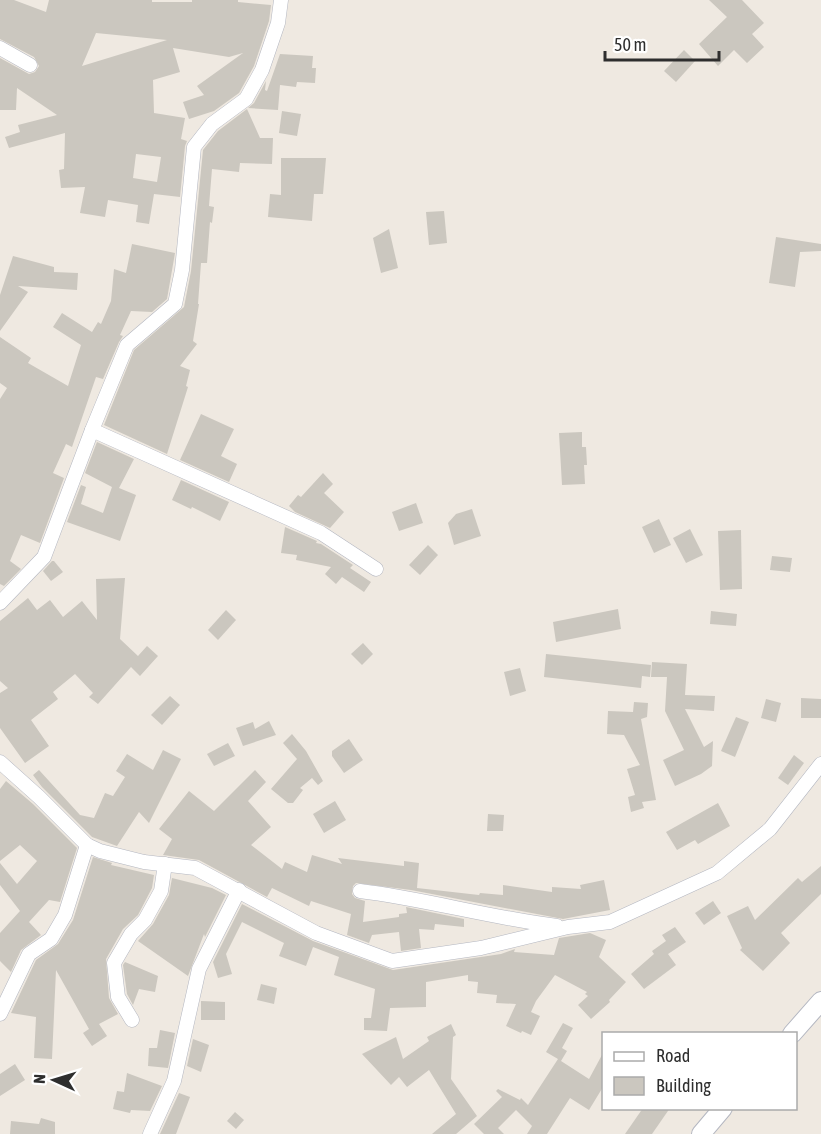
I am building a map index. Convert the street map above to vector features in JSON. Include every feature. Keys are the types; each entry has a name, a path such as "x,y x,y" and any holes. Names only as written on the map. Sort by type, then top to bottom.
{"main road":[{"path":"794,1032 821,1002"},
{"path":"701,1134 721,1110"}],"street":[{"path":"0,603 44,557 127,345 175,304 182,270 194,147 212,124 246,99 262,70 278,23 281,0"},
{"path":"0,48 30,65"},
{"path":"92,430 321,532 376,569"},
{"path":"0,762 87,845 100,851 144,862 195,868 316,933 392,961 481,948 568,927 610,922 717,873 770,829 821,764"},
{"path":"0,1014 29,954 51,939 65,915 87,845"},
{"path":"132,1020 118,997 114,963 131,934 145,920 158,897 165,864"},
{"path":"150,1134 174,1081 199,969 239,890"},
{"path":"360,891 519,922 568,927"}],"building":[{"path":"0,0 14,0 46,12 49,0 192,2 192,0 238,0 238,2 271,5 269,21 254,66 239,93 214,111 189,119 183,102 204,95 197,86 243,53 229,57 173,48 180,72 153,80 154,113 185,118 181,139 187,141 180,197 154,194 149,224 136,222 138,205 108,200 105,217 80,213 85,187 61,188 59,170 64,169 65,133 9,148 5,137 20,132 18,125 57,115 17,88 16,110 0,110 0,58 29,74 35,72 39,66 34,57 0,39","holes":["96,33 167,40 82,66","136,154 161,157 157,182 133,178"]},
{"path":"709,0 742,0 764,23 752,34 764,47 747,63 734,50 718,66 699,44 727,17"},
{"path":"684,50 695,61 676,82 664,71"},
{"path":"280,54 313,56 312,68 316,68 315,83 297,82 296,87 280,85 278,110 248,108 254,103 266,81 265,90 267,91"},
{"path":"247,109 260,138 273,138 272,164 240,163 239,172 212,169 209,206 214,207 212,223 210,222 207,263 201,263 199,304 193,341 197,344 180,366 190,370 186,386 188,387 167,454 104,425 134,350 184,307 191,271 203,150 218,131"},
{"path":"282,111 301,114 297,136 279,133"},
{"path":"281,158 326,158 323,194 314,194 312,221 268,217 270,194 281,195"},
{"path":"444,211 447,243 429,245 426,212"},
{"path":"389,229 398,268 381,273 373,238"},
{"path":"776,237 821,244 821,251 800,252 795,287 769,283"},
{"path":"132,244 175,253 167,299 152,312 131,311 120,335 123,336 103,379 96,377 72,447 66,444 53,473 64,478 40,543 21,535 10,561 21,569 4,586 0,584 0,399 7,388 0,383 0,337 31,358 28,363 68,386 81,345 53,327 62,313 92,332 98,322 101,324 111,301 114,269 126,273"},
{"path":"13,256 54,267 54,272 78,273 77,290 18,286 28,292 0,331 0,295"},
{"path":"201,414 234,429 221,456 237,464 229,482 180,460"},
{"path":"582,432 582,447 586,447 585,484 562,485 559,433"},
{"path":"97,442 134,459 119,488 136,495 120,541 67,522 81,485 86,487 81,504 103,513 112,487 85,473"},
{"path":"323,473 333,484 324,493 344,512 330,528 295,512 289,506 298,495 301,497"},
{"path":"181,480 229,502 220,521 172,500"},
{"path":"416,503 423,523 399,531 392,512"},
{"path":"472,509 481,536 454,545 448,523 456,514"},
{"path":"659,519 671,545 654,553 642,527"},
{"path":"285,527 317,541 316,543 353,565 350,568 371,582 364,592 342,577 336,584 325,574 331,567 296,560 297,555 281,553"},
{"path":"690,529 703,555 686,563 673,538"},
{"path":"741,530 742,589 720,590 718,531"},
{"path":"428,545 438,555 420,575 409,565"},
{"path":"772,556 792,558 790,572 770,570"},
{"path":"52,561 63,572 51,581 43,571"},
{"path":"125,578 120,639 138,656 147,646 158,656 140,676 131,667 98,704 89,697 93,693 75,674 53,692 58,699 31,720 49,746 25,763 0,728 0,693 8,688 0,681 0,621 28,598 37,610 50,600 63,617 82,601 97,620 96,579"},
{"path":"618,609 621,629 556,642 553,622"},
{"path":"226,610 236,620 218,640 208,630"},
{"path":"711,611 737,614 736,626 710,624"},
{"path":"363,643 373,654 362,665 351,654"},
{"path":"546,654 651,665 650,677 642,676 641,688 544,677"},
{"path":"652,662 687,664 685,695 715,696 714,711 685,709 704,747 713,741 712,766 701,774 675,786 663,760 684,750 665,711 667,677 651,677"},
{"path":"520,668 526,691 510,696 504,672"},
{"path":"170,696 180,705 162,725 151,715"},
{"path":"801,698 821,699 821,718 801,718"},
{"path":"766,699 781,703 776,722 761,718"},
{"path":"634,702 648,703 647,717 641,719 656,800 642,802 644,808 631,812 628,797 635,795 627,769 640,765 624,735 607,734 608,711 633,712"},
{"path":"736,717 749,722 735,757 721,751"},
{"path":"269,721 276,735 243,746 236,728 253,722 255,729"},
{"path":"292,734 306,751 323,781 318,785 312,778 300,788 303,790 293,803 288,803 271,789 297,759 283,743"},
{"path":"349,739 363,760 344,773 332,756 332,751"},
{"path":"228,743 235,756 214,766 207,754"},
{"path":"163,750 181,759 149,823 139,812 117,846 92,837 33,775 39,770 80,815 94,818 105,793 113,796 125,777 116,771 127,754 153,770"},
{"path":"794,755 804,763 788,785 778,778"},
{"path":"255,770 266,782 248,801 271,827 251,845 282,869 285,862 307,872 312,855 342,864 338,858 404,866 404,861 419,863 417,888 479,895 480,893 503,895 503,885 552,892 552,887 581,889 580,885 604,880 610,910 563,919 411,890 356,883 352,894 355,898 365,901 363,922 399,917 399,914 407,913 406,907 464,919 464,927 435,924 434,930 419,929 421,948 401,951 399,932 372,935 369,943 347,935 351,914 311,901 309,906 272,888 267,897 199,860 163,855 172,839 159,829 189,791 214,811"},
{"path":"6,781 33,804 77,848 60,902 49,900 29,922 41,935 21,950 11,972 0,961 0,933 20,911 0,885 0,863 17,884 37,861 20,845 0,861 0,789"},
{"path":"335,801 346,820 324,833 313,814"},
{"path":"718,803 730,826 698,844 695,840 677,850 666,832"},
{"path":"488,814 504,815 503,831 487,831"},
{"path":"93,857 112,863 111,865 154,875 152,888 138,915 123,929 106,959 109,998 118,1014 99,1024 107,1036 92,1046 83,1033 89,1029 56,970 52,1059 34,1058 36,1017 11,1013 36,960 58,944 73,920"},
{"path":"821,866 821,894 781,933 790,943 763,971 740,950 742,948 727,916 748,906 755,920 798,878 802,882"},
{"path":"172,878 212,888 226,895 205,937 204,934 188,976 138,941 153,924 169,895"},
{"path":"713,901 721,913 704,925 695,913"},
{"path":"242,904 313,941 393,970 501,954 515,949 514,952 554,955 559,938 590,933 606,940 599,957 626,982 609,1000 610,1002 591,1019 578,1005 588,996 585,994 587,992 555,975 531,1012 540,1016 531,1035 506,1026 516,1004 496,1003 497,995 477,993 478,982 468,981 468,975 426,982 426,1007 390,1008 387,1031 364,1030 364,1018 371,1018 375,989 334,975 339,957 313,947 306,966 279,956 284,943 242,922 226,954 232,974 218,978 213,962"},
{"path":"675,927 686,942 668,954 676,965 644,989 631,974 654,954 652,951 666,941 662,935"},
{"path":"125,962 158,976 155,992 139,989 133,1005 127,994 123,965"},
{"path":"261,984 277,988 274,1004 257,1000"},
{"path":"201,1001 225,1002 225,1020 201,1020"},
{"path":"563,1023 573,1028 562,1048 567,1051 561,1061 589,1079 602,1055 602,1089 589,1110 570,1098 547,1134 527,1134 532,1126 516,1110 498,1128 504,1134 484,1134 474,1124 502,1097 496,1091 498,1089 520,1100 521,1098 528,1105 558,1059 546,1052"},
{"path":"451,1024 456,1035 453,1037 451,1079 477,1116 456,1134 432,1134 456,1114 429,1070 407,1087 399,1077 391,1085 362,1054 396,1037 403,1059 429,1041 427,1037"},
{"path":"160,1030 175,1033 168,1068 148,1066 149,1048 157,1048"},
{"path":"193,1039 209,1045 201,1072 187,1066"},
{"path":"15,1064 25,1080 0,1096 0,1074"},
{"path":"127,1073 162,1086 150,1111 131,1110 130,1113 113,1109 117,1091 124,1092"},
{"path":"179,1093 190,1097 176,1134 160,1134"},
{"path":"642,1110 669,1110 652,1134 625,1134"},
{"path":"235,1112 244,1120 236,1129 227,1121"},
{"path":"41,1118 55,1122 55,1134 10,1134 11,1121 39,1124"}]}
